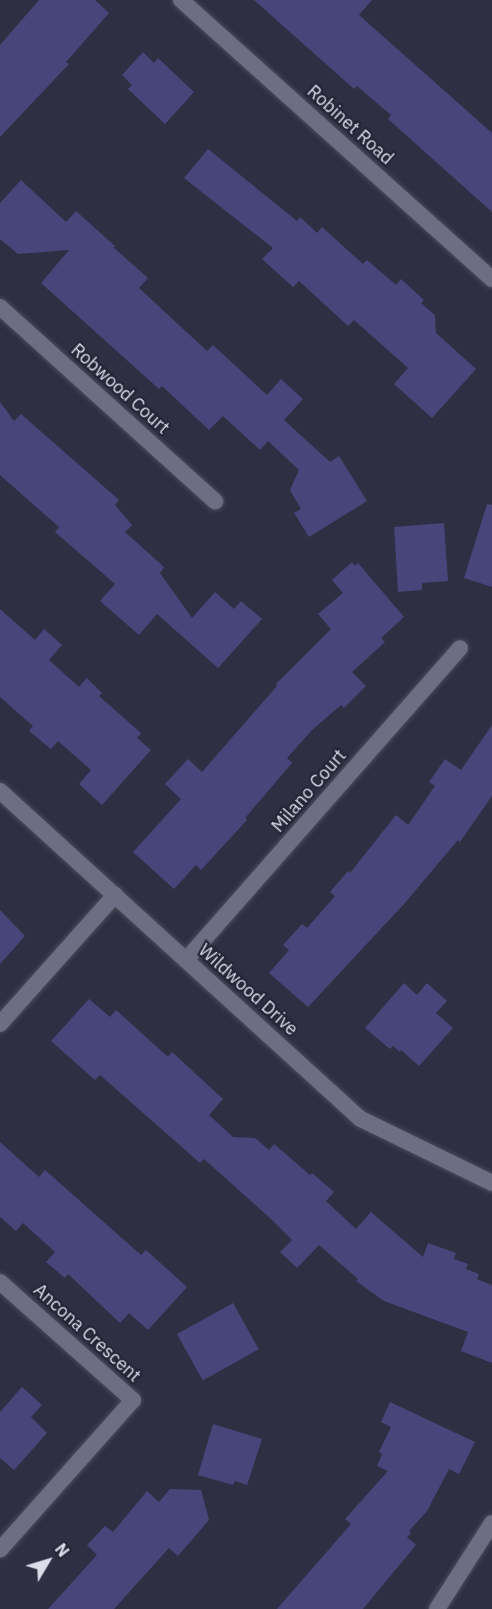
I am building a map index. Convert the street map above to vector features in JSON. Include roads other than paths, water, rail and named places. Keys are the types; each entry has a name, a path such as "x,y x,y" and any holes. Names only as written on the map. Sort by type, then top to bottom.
{"street":[{"name":"Robinet Road","path":"181,0 492,279"},
{"name":"Robwood Court","path":"0,307 215,501"},
{"name":"Milano Court","path":"186,960 460,648"},
{"name":"Wildwood Drive","path":"0,791 361,1119 492,1183"},
{"path":"0,1024 115,895"},
{"name":"Ancona Crescent","path":"0,1281 133,1400 0,1550"},
{"path":"441,1608 492,1523"}]}
